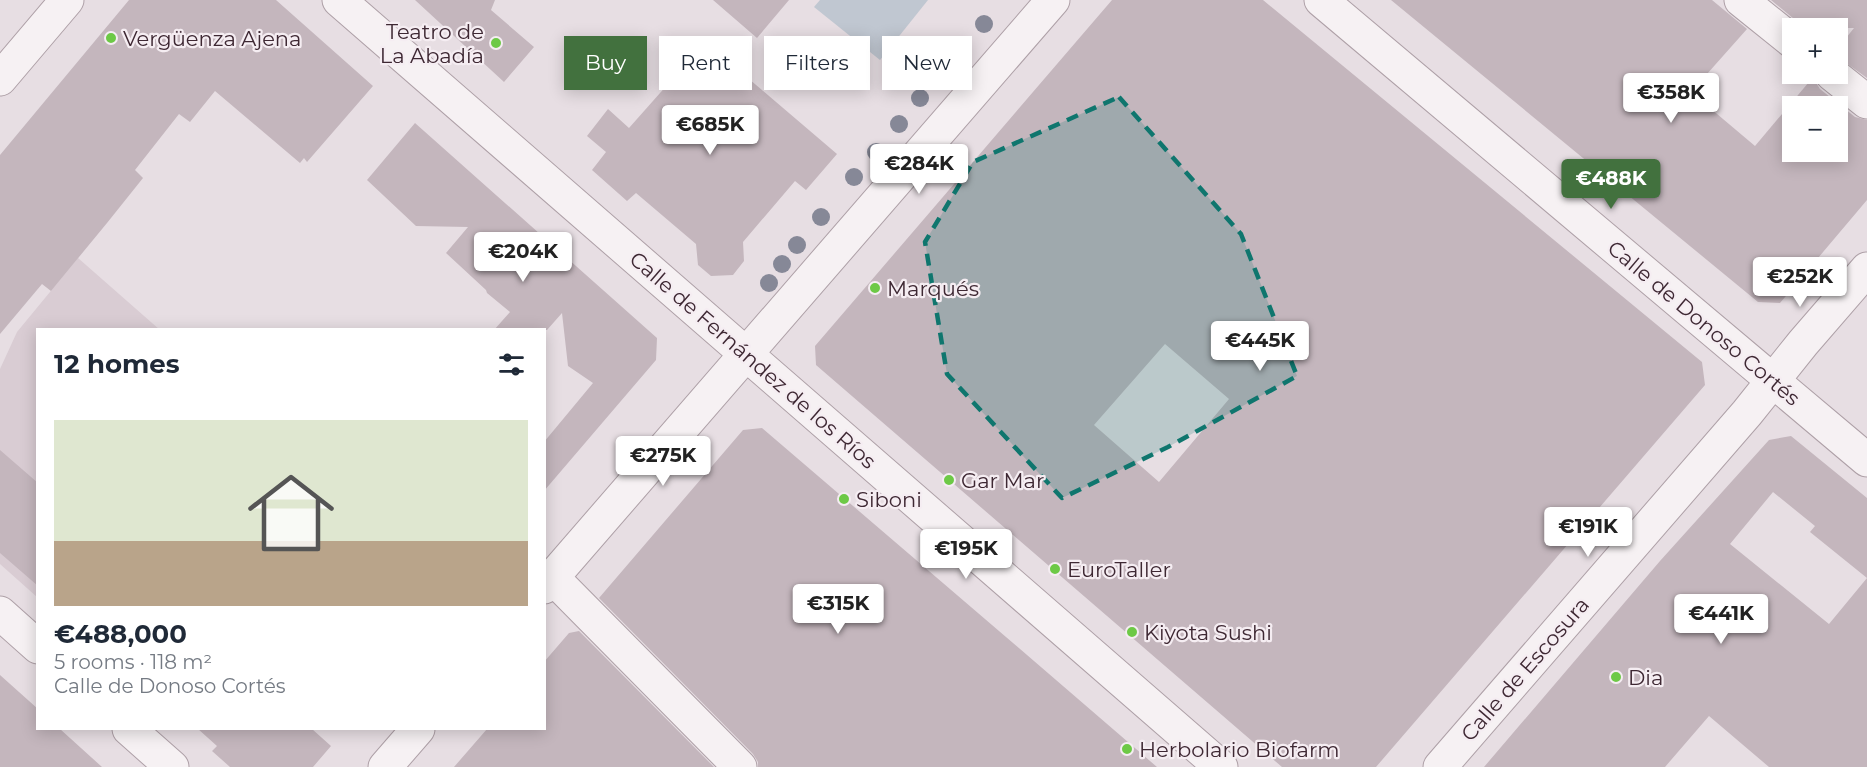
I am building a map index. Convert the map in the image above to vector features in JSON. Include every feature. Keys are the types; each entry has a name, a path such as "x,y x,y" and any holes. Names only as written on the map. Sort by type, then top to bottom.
{"street":[{"path":"0,79 67,0"},
{"name":"Calle de Fernández de los Ríos","path":"339,0 1221,767"},
{"path":"740,767 549,582 1053,0"},
{"name":"Calle de Donoso Cortés","path":"1321,0 1867,460"},
{"path":"1742,0 1782,33"},
{"path":"1844,84 1867,102"},
{"name":"Calle de Escosura","path":"1440,767 1867,269"},
{"path":"0,613 36,645"},
{"path":"130,730 172,767"},
{"path":"385,767 417,730"}],"highlighted area":[{"path":"1119,97 1241,234 1297,376 1168,447 1062,498 947,374 925,242 973,162"}],"shaded area":[{"path":"820,0 928,0 899,36 882,36 880,60 870,52 870,36 850,36 814,7"},
{"path":"78,258 158,328 36,328 36,596 0,564 0,369 17,332"}],"building":[{"path":"129,0 276,0 373,86 307,162 304,158 300,163 215,91 190,122 179,114 135,170 143,178 107,223 51,291 42,284 0,334 0,155"},
{"name":"Teatro de La Abadía","path":"415,0 495,0 491,10 534,47 504,82"},
{"path":"713,0 789,0 757,38"},
{"path":"1112,0 1263,0 1702,362 1705,385 1376,767 1282,767 816,365 815,346","holes":["1165,344 1229,399 1159,482 1094,425"]},
{"path":"1391,0 1712,0 1747,29 1691,92 1755,146 1782,114 1782,162 1848,162 1848,111 1855,117 1867,120 1867,200 1780,303 1758,302"},
{"path":"1771,0 1867,0 1867,78 1848,64 1848,36 1854,28 1848,28 1848,18 1793,18"},
{"path":"752,82 837,154 806,190 795,181 743,242 744,261 733,275 711,276 698,265 696,244 636,193 627,201 592,170 606,152 587,136 608,109 629,128 663,90 752,90"},
{"path":"1807,84 1817,84 1829,96 1797,96"},
{"path":"415,123 657,338 656,360 546,489 546,440 593,383 568,366 562,313 547,330 546,328 496,328 510,312 446,253 468,227 416,226 367,180"},
{"path":"762,428 1157,767 758,767 753,754 599,598 743,430"},
{"path":"1791,436 1867,498 1867,578 1867,767 1769,767 1709,716 1665,767 1484,767 1660,561 1769,440","holes":["1773,492 1815,526 1810,532 1867,578 1829,624 1730,544"]},
{"path":"0,450 36,481 36,584 0,553"},
{"path":"579,631 714,767 454,767 486,730 546,730 546,660 569,633"},
{"path":"0,675 36,707 36,730 61,730 102,767 0,767"},
{"path":"199,730 313,730 331,746 313,767 230,767 212,751 217,746"}],"place":[{"name":"Vergüenza Ajena","path":"111,38"},
{"name":"Teatro de La Abadía","path":"496,43"},
{"name":"Marqués","path":"875,288"},
{"name":"Gar Mar","path":"949,480"},
{"name":"Siboni","path":"844,499"},
{"name":"EuroTaller","path":"1055,569"},
{"name":"Kiyota Sushi","path":"1132,632"},
{"name":"Dia","path":"1616,677"},
{"name":"Herbolario Biofarm","path":"1127,749"}]}
